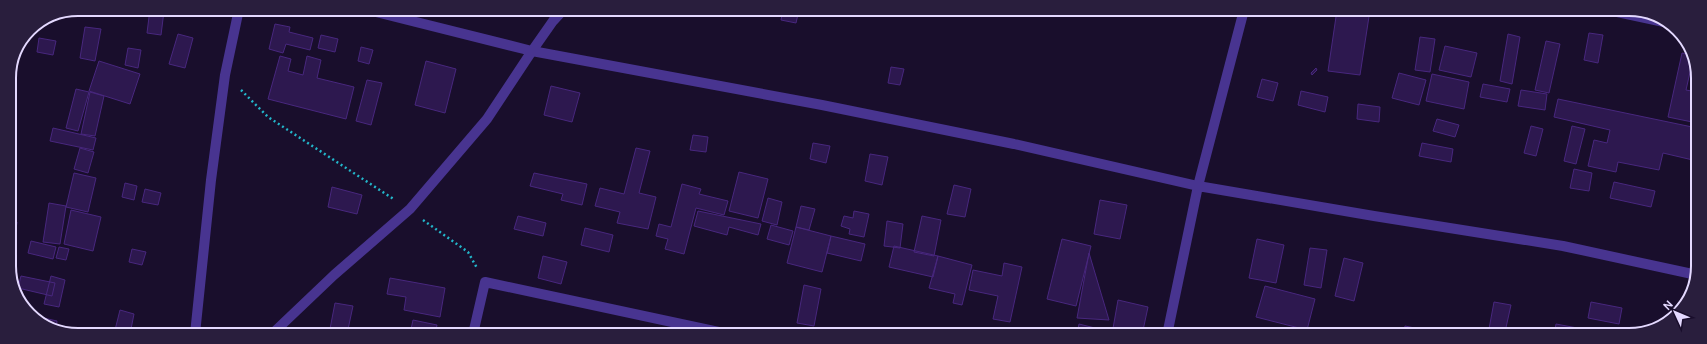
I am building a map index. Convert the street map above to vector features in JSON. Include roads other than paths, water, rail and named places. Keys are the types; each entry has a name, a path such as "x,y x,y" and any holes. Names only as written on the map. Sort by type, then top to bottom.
{"street":[{"path":"196,328 211,180 225,74 237,16"},
{"path":"392,16 532,51 822,105 1014,144 1198,186 1563,246 1690,273"},
{"path":"278,328 334,275 410,209 487,119 532,51 558,16"},
{"path":"1168,328 1198,186 1242,16"},
{"path":"474,328 485,282 700,328"}]}
